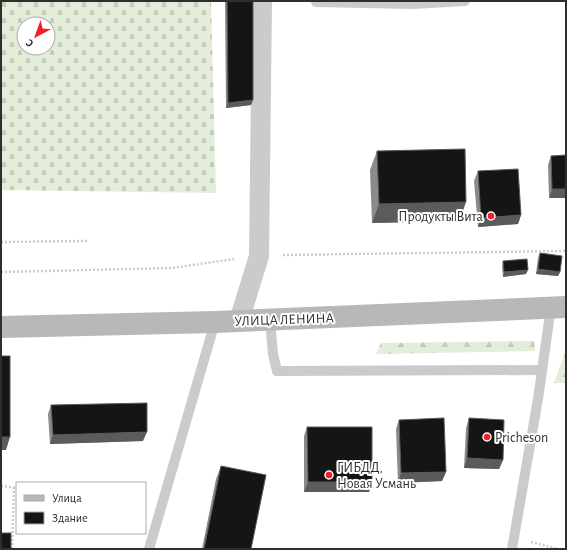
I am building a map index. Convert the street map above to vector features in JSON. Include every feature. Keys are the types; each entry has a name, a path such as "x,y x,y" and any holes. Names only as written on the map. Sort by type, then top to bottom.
{"main road":[{"name":"УЛИЦА ЛЕНИНА","path":"1,327 215,322 558,307"}],"street":[{"path":"239,321 259,256 262,1"}],"lane":[{"path":"316,2 412,4 465,1"},
{"path":"512,549 542,370 558,307"},
{"path":"270,320 272,354 277,371 542,370"},
{"path":"149,549 215,322"}],"path":[{"path":"1,242 88,241"},
{"path":"1,272 172,268 259,256 566,251"},
{"path":"1,486 15,487 12,549"},
{"path":"515,538 558,549"}],"green space":[{"path":"1,1 211,1 216,193 1,190"},
{"path":"534,341 535,351 376,354 381,343"},
{"path":"566,350 566,383 554,383"}],"building":[{"path":"227,1 253,1 253,100 228,103"},
{"path":"465,149 466,202 379,204 377,151"},
{"path":"566,155 566,189 552,189 551,156"},
{"path":"518,169 521,215 481,218 478,171"},
{"path":"540,253 562,256 560,272 538,269"},
{"path":"527,259 528,270 504,272 503,261"},
{"path":"1,356 10,356 10,437 1,437"},
{"path":"147,403 147,432 53,435 51,405"},
{"path":"444,418 446,472 401,473 399,420"},
{"path":"469,418 504,420 503,460 467,458"},
{"path":"307,427 372,427 372,482 308,482"},
{"path":"221,466 266,475 251,549 204,549"},
{"path":"1,533 11,533 11,549 1,549"}],"place":[{"name":"Продукты Вита","path":"491,216"},
{"name":"Pricheson","path":"487,437"},
{"name":"ГИБДД, Новая Усмань","path":"329,475"}]}
